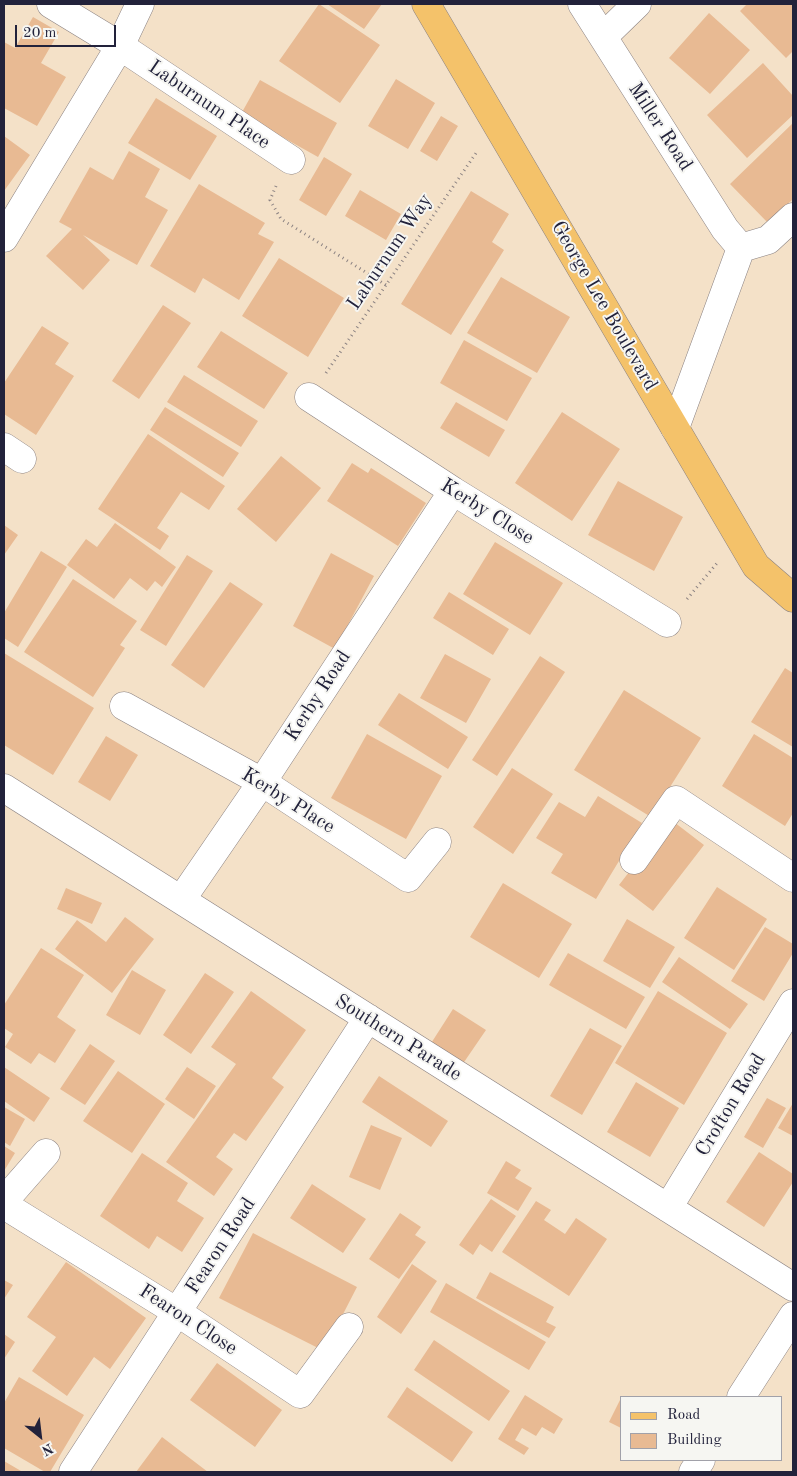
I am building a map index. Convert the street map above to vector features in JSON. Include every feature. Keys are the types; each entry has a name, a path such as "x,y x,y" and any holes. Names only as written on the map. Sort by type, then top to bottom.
{"main road":[{"name":"George Lee Boulevard","path":"426,4 756,566 793,598"}],"street":[{"name":"Laburnum Place","path":"52,4 120,46 291,160"},
{"path":"4,238 120,46 140,4"},
{"name":"Miller Road","path":"582,4 725,229 741,248"},
{"path":"603,37 637,4"},
{"path":"675,428 741,248 768,240 793,217"},
{"name":"Kerby Close","path":"309,398 453,491 667,623"},
{"name":"Kerby Road","path":"181,900 262,782 453,491"},
{"name":"Kerby Place","path":"124,706 262,782 408,878 437,842"},
{"name":"Southern Parade","path":"4,788 793,1287"},
{"path":"634,860 676,800 793,878"},
{"name":"Crofton Road","path":"668,1208 793,1003"},
{"name":"Fearon Road","path":"73,1472 368,1018"},
{"name":"Fearon Close","path":"46,1153 4,1203 177,1312 300,1394 349,1328"},
{"path":"742,1396 793,1316"},
{"path":"693,1472 700,1461"}],"path":[{"name":"Laburnum Way","path":"309,398 496,124"},
{"path":"291,160 270,200 281,219 386,285"},
{"path":"667,623 740,537"}],"building":[{"path":"319,4 380,45 340,103 279,61"},
{"path":"327,4 382,4 364,29"},
{"path":"747,4 793,4 793,51 786,58 740,11"},
{"path":"709,13 750,50 710,94 669,58"},
{"path":"33,17 59,32 41,63 66,77 37,126 4,108 4,42 15,48"},
{"path":"763,63 793,96 793,115 747,158 707,115"},
{"path":"396,79 435,103 408,149 368,126"},
{"path":"260,80 337,123 318,157 241,114"},
{"path":"156,98 217,136 190,180 128,143"},
{"path":"441,116 458,126 437,161 420,151"},
{"path":"793,123 793,199 768,223 730,184"},
{"path":"4,136 30,155 4,191"},
{"path":"129,151 160,169 145,197 168,210 137,265 83,235 110,260 83,290 46,256 72,229 59,222 90,167 113,180"},
{"path":"324,157 352,174 326,216 299,200"},
{"path":"199,184 265,223 258,234 274,242 239,300 203,278 195,293 150,266"},
{"path":"360,190 401,214 386,240 345,216"},
{"path":"471,191 509,214 492,242 504,250 451,335 401,304"},
{"path":"279,258 344,298 308,357 242,316"},
{"path":"501,277 570,317 537,373 467,333"},
{"path":"163,305 191,323 139,399 112,381"},
{"path":"42,326 69,343 55,364 74,376 36,435 4,414 4,383"},
{"path":"221,331 288,373 264,409 197,367"},
{"path":"464,340 532,378 507,421 440,383"},
{"path":"184,375 258,421 241,447 167,402"},
{"path":"456,402 505,430 489,457 440,428"},
{"path":"165,407 239,453 223,477 150,430"},
{"path":"562,412 620,449 572,521 515,483"},
{"path":"148,434 225,486 209,510 181,492 157,528 169,536 160,550 98,509"},
{"path":"281,456 321,488 276,542 237,509"},
{"path":"352,463 368,473 371,468 426,503 398,546 327,501"},
{"path":"618,481 683,517 654,571 588,535"},
{"path":"115,523 176,567 162,587 155,581 147,591 130,578 114,599 67,565 86,539 97,547"},
{"path":"4,525 18,535 4,555"},
{"path":"495,542 563,583 530,635 463,594"},
{"path":"41,551 67,567 18,647 4,638 4,613"},
{"path":"331,553 374,576 335,649 293,626"},
{"path":"187,555 213,571 166,646 140,630"},
{"path":"73,579 137,621 120,645 125,648 93,697 24,652"},
{"path":"230,582 263,604 204,688 171,665"},
{"path":"449,592 509,629 493,655 433,618"},
{"path":"4,653 94,708 53,775 4,745"},
{"path":"445,654 491,679 466,723 420,698"},
{"path":"540,656 565,672 497,776 472,760"},
{"path":"785,668 793,673 793,747 751,722"},
{"path":"624,690 701,738 651,817 574,770"},
{"path":"399,693 468,737 448,769 378,725"},
{"path":"367,734 442,776 406,839 331,798"},
{"path":"754,734 793,758 793,813 785,826 722,786"},
{"path":"106,736 138,755 110,801 78,782"},
{"path":"512,768 553,794 513,854 473,827"},
{"path":"598,796 642,823 596,899 551,873 563,854 536,838 559,802 585,817"},
{"path":"670,819 704,845 653,911 619,885"},
{"path":"503,883 572,924 539,978 470,937"},
{"path":"717,887 767,919 734,970 684,938"},
{"path":"66,888 102,903 92,924 57,909"},
{"path":"125,917 154,939 112,993 55,949 77,920 106,942"},
{"path":"627,919 675,947 650,988 603,961"},
{"path":"765,927 793,944 793,953 764,1001 731,981"},
{"path":"41,948 84,975 57,1017 76,1030 55,1063 39,1053 31,1064 5,1047 13,1034 4,1028 4,1005"},
{"path":"568,953 645,997 626,1029 549,985"},
{"path":"679,957 748,1004 730,1029 662,982"},
{"path":"132,970 166,990 140,1035 106,1015"},
{"path":"205,973 234,992 191,1054 163,1035"},
{"path":"251,991 306,1030 272,1078 284,1087 246,1141 234,1133 216,1157 233,1169 214,1196 166,1162 236,1064 211,1047"},
{"path":"658,991 727,1033 684,1105 615,1063"},
{"path":"453,1009 486,1030 460,1068 428,1048"},
{"path":"590,1028 622,1046 582,1115 550,1096"},
{"path":"90,1044 115,1061 85,1105 60,1089"},
{"path":"4,1067 50,1098 34,1122 4,1101"},
{"path":"187,1067 216,1086 194,1119 165,1099"},
{"path":"118,1071 165,1104 132,1153 83,1121"},
{"path":"379,1076 448,1121 431,1147 362,1102"},
{"path":"636,1082 679,1108 650,1157 607,1132"},
{"path":"767,1098 786,1108 763,1148 744,1137"},
{"path":"793,1103 793,1136 778,1128"},
{"path":"4,1107 25,1119 10,1146 4,1142"},
{"path":"371,1125 402,1138 380,1190 349,1177"},
{"path":"4,1146 15,1153 4,1171"},
{"path":"759,1152 793,1174 793,1182 764,1227 726,1202"},
{"path":"142,1153 188,1183 177,1201 204,1218 182,1252 157,1236 149,1249 100,1216"},
{"path":"506,1161 521,1170 515,1178 532,1188 518,1211 487,1193"},
{"path":"312,1184 366,1219 343,1253 290,1218"},
{"path":"491,1199 516,1216 492,1252 480,1244 473,1255 459,1245"},
{"path":"536,1201 551,1210 544,1220 565,1234 576,1218 607,1239 569,1296 502,1252"},
{"path":"400,1213 421,1227 415,1235 426,1242 399,1279 369,1259"},
{"path":"253,1233 357,1287 324,1351 219,1298"},
{"path":"66,1262 146,1318 110,1369 94,1357 67,1396 32,1371 56,1337 27,1317"},
{"path":"412,1264 437,1281 401,1334 377,1317"},
{"path":"490,1272 554,1307 546,1322 556,1327 549,1338 476,1298"},
{"path":"4,1280 13,1285 4,1299"},
{"path":"446,1283 546,1342 529,1370 430,1312"},
{"path":"4,1334 15,1342 4,1359"},
{"path":"434,1340 510,1391 489,1421 414,1370"},
{"path":"217,1363 282,1410 255,1447 190,1400"},
{"path":"19,1377 84,1415 50,1472 45,1472 4,1448 4,1403"},
{"path":"407,1387 473,1432 452,1462 387,1417"},
{"path":"525,1395 563,1419 554,1434 542,1427 536,1436 522,1428 515,1440 529,1448 524,1455 498,1439"},
{"path":"620,1400 620,1428 609,1422"},
{"path":"162,1437 208,1472 136,1472"},
{"path":"4,1461 21,1471 4,1472"}]}
